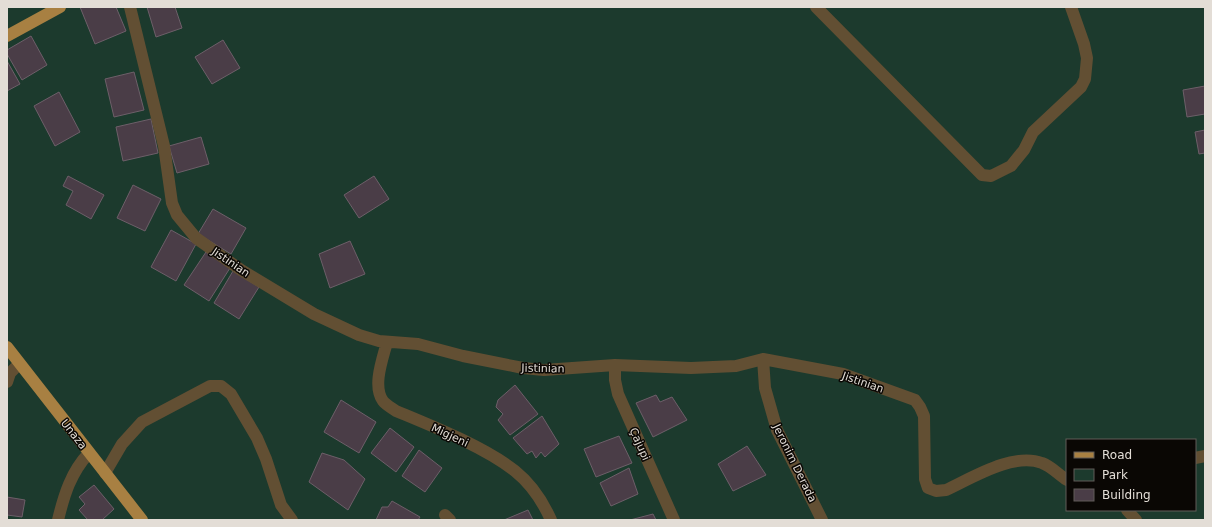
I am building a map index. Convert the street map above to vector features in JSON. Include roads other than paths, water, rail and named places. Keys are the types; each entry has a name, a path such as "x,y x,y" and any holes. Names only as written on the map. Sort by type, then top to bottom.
{"main road":[{"path":"7,36 60,7"},
{"name":"Unaza","path":"7,347 142,520"}],"street":[{"name":"Jistinian","path":"130,7 164,146 172,203 177,216 184,226 196,238 241,270 314,314 359,335 387,342 418,344 463,356 523,368 544,370 615,365 691,368 736,366 764,359 843,374 915,400 920,406 924,416 925,479 928,488 936,491 946,490 1005,464 1020,460 1043,463 1066,479"},
{"path":"816,7 982,175 991,176 1011,166 1024,150 1033,132 1062,104 1076,94 1085,79 1087,58 1084,44 1070,7"},
{"name":"Migjeni","path":"387,342 379,377 379,391 383,401 396,411 494,456 516,472 532,488 551,520"},
{"name":"Jeronim Derada","path":"764,359 765,388 777,430 822,520"},
{"path":"7,382 10,373 19,364"},
{"name":"Çajupi","path":"615,365 615,380 618,394 674,520"},
{"path":"105,473 122,444 142,422 210,386 221,386 231,394 257,438 266,458 281,505 292,520"},
{"path":"58,520 72,476 79,464 89,453"},
{"path":"1128,511 1136,520"}]}
